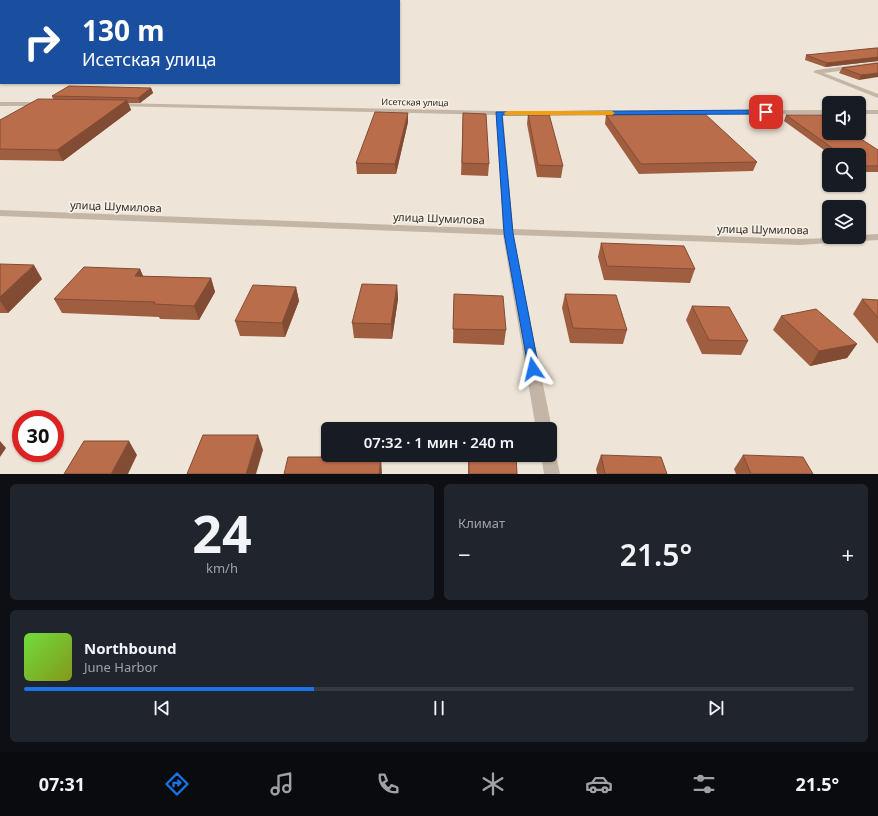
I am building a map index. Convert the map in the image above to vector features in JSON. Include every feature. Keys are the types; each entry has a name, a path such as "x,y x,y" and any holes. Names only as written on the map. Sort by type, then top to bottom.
{"street":[{"path":"878,64 816,72 878,96"},
{"path":"0,104 47,104"},
{"name":"Исетская улица","path":"110,105 499,113 822,112"},
{"path":"866,112 878,112"},
{"path":"499,113 508,233 543,422"},
{"name":"улица Шумилова","path":"0,213 508,233 800,242 878,237"},
{"path":"550,462 552,474"}],"building":[{"path":"878,48 878,57 827,63 806,55"},
{"path":"878,63 878,73 861,75 842,68"},
{"path":"69,86 151,88 138,98 52,96"},
{"path":"38,99 127,100 57,150 0,149 0,120"},
{"path":"375,112 408,113 395,164 356,163"},
{"path":"463,113 486,114 489,164 462,163"},
{"path":"528,114 549,114 563,166 538,165"},
{"path":"705,114 757,162 641,164 606,115"},
{"path":"786,115 822,115 822,140 863,140 878,150 878,166 866,166 866,148 832,148"},
{"path":"601,243 684,246 695,269 607,266"},
{"path":"0,264 34,265 0,297"},
{"path":"84,267 140,269 135,276 211,278 194,306 154,304 155,302 54,299"},
{"path":"362,284 397,285 391,324 352,323"},
{"path":"253,285 296,287 282,323 235,321"},
{"path":"454,294 503,296 506,330 453,329"},
{"path":"565,294 616,295 627,330 573,328"},
{"path":"862,299 878,300 878,318"},
{"path":"692,306 729,307 748,341 709,340"},
{"path":"816,309 857,344 819,351 781,316"},
{"path":"203,435 258,435 246,474 187,474"},
{"path":"84,441 129,441 111,474 64,474"},
{"path":"601,455 661,457 667,474 605,474"},
{"path":"743,455 803,457 813,474 751,474"},
{"path":"288,457 321,457 321,462 380,462 379,474 284,474"},
{"path":"469,462 516,462 517,474 469,474"}],"slow traffic":[{"path":"507,113 612,113"}],"route":[{"path":"533,369 508,233 499,113 766,112"}]}
